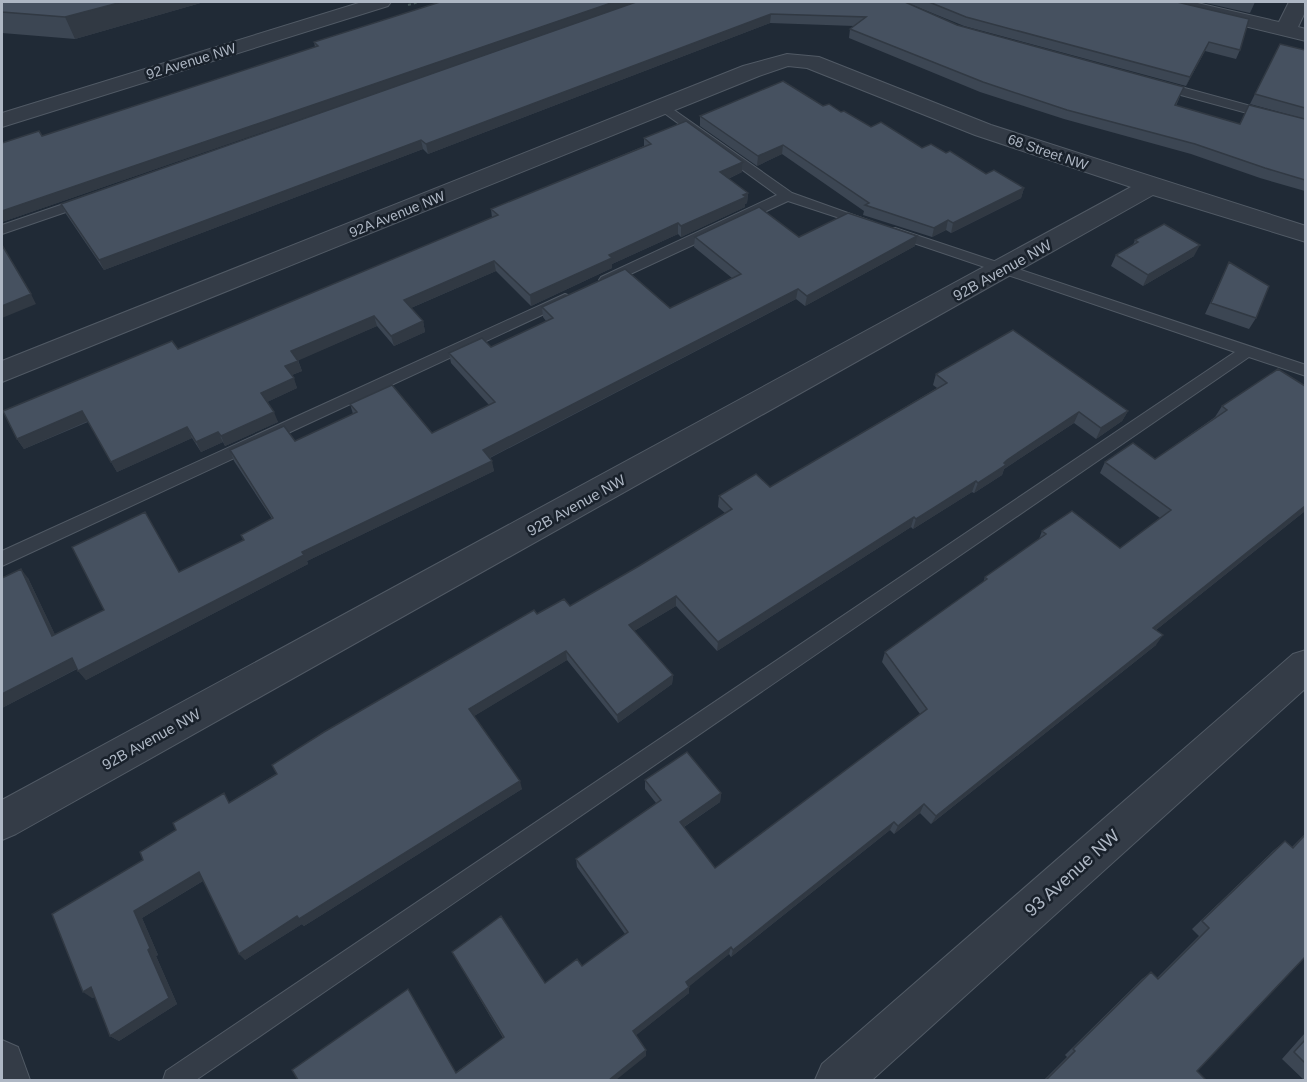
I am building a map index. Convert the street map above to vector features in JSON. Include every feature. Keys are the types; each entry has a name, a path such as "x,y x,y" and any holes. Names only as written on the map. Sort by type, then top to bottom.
{"street":[{"name":"92 Avenue NW","path":"2,120 381,2"},
{"path":"1170,2 1296,33 1299,2"},
{"name":"92A Avenue NW","path":"2,372 751,71 794,60"},
{"name":"68 Street NW","path":"794,60 822,65 983,130 1305,234"},
{"name":"92B Avenue NW","path":"2,821 1151,186"},
{"name":"93 Avenue NW","path":"838,1080 1305,665"},
{"path":"2,1063 7,1080"}],"lane":[{"path":"1144,81 1305,125"},
{"path":"664,107 787,196 1305,370"},
{"path":"2,230 103,195"},
{"path":"2,559 787,196"},
{"path":"175,1080 1248,351"}],"building":[{"path":"2,2 122,2 65,17 2,12"},
{"path":"440,2 614,2 2,211 2,143 39,131 42,136 318,46 314,42"},
{"path":"636,2 905,2 957,25 1184,87 1175,105 1240,124 1249,105 1305,119 1305,180 1195,144 1067,110 983,82 850,29 866,17 771,14 426,144 421,140 99,260 61,204"},
{"path":"929,2 1177,2 1249,19 1240,50 1209,42 1190,77 966,17"},
{"path":"1280,44 1305,50 1305,108 1255,94"},
{"path":"783,81 823,106 829,104 871,127 881,122 922,148 931,144 946,153 950,151 986,174 994,170 1024,188 953,223 948,220 934,228 865,205 869,203 783,145 758,156 700,116"},
{"path":"686,121 743,162 720,172 748,193 743,195 746,197 681,226 678,223 609,255 612,258 530,295 494,261 404,300 423,321 391,336 374,316 291,351 298,361 285,366 294,378 261,393 274,412 221,436 218,432 196,442 187,427 111,462 82,411 17,439 3,411 172,341 178,349 498,215 491,209 651,144 644,138"},
{"path":"759,207 799,237 848,213 917,236 807,296 798,289 483,450 492,461 302,552 304,555 78,671 72,658 2,694 2,578 21,569 52,636 104,610 72,547 145,512 179,572 244,540 241,535 273,518 230,450 284,426 295,441 357,412 350,404 392,385 432,433 495,402 449,353 482,338 491,347 553,318 542,307 625,269 670,308 741,274 695,237"},
{"path":"1164,224 1200,245 1148,275 1116,255 1138,242 1135,240"},
{"path":"2,245 31,294 2,306"},
{"path":"1229,262 1269,286 1256,318 1211,303"},
{"path":"1013,330 1128,411 1101,428 1079,412 1007,460 1004,463 1006,465 978,483 976,481 916,519 914,517 718,642 676,596 629,625 673,675 617,715 566,651 469,709 520,781 299,919 297,916 239,954 199,872 134,911 169,998 110,1036 91,987 83,992 52,914 143,860 140,852 176,830 173,823 224,793 229,803 277,774 272,765 324,732 534,610 537,614 564,599 570,606 639,566 732,509 719,496 756,474 770,487 947,383 936,374"},
{"path":"1278,369 1305,386 1305,506 1153,628 1163,635 936,816 924,804 898,826 894,822 733,950 731,947 686,982 689,987 633,1031 646,1050 609,1080 298,1080 292,1070 408,989 456,1073 504,1037 452,952 501,916 545,983 577,959 582,966 628,932 576,859 661,800 645,780 687,752 721,793 680,822 715,868 927,709 885,652 987,579 985,577 1046,534 1042,531 1072,511 1120,548 1171,510 1105,462 1133,443 1155,459 1227,410 1222,406"},
{"path":"1305,835 1305,957 1197,1071 1206,1080 1046,1080 1075,1051 1073,1049 1151,972 1158,979 1209,928 1202,921 1285,841 1293,848"},
{"path":"1305,1040 1305,1063 1294,1052"}]}
